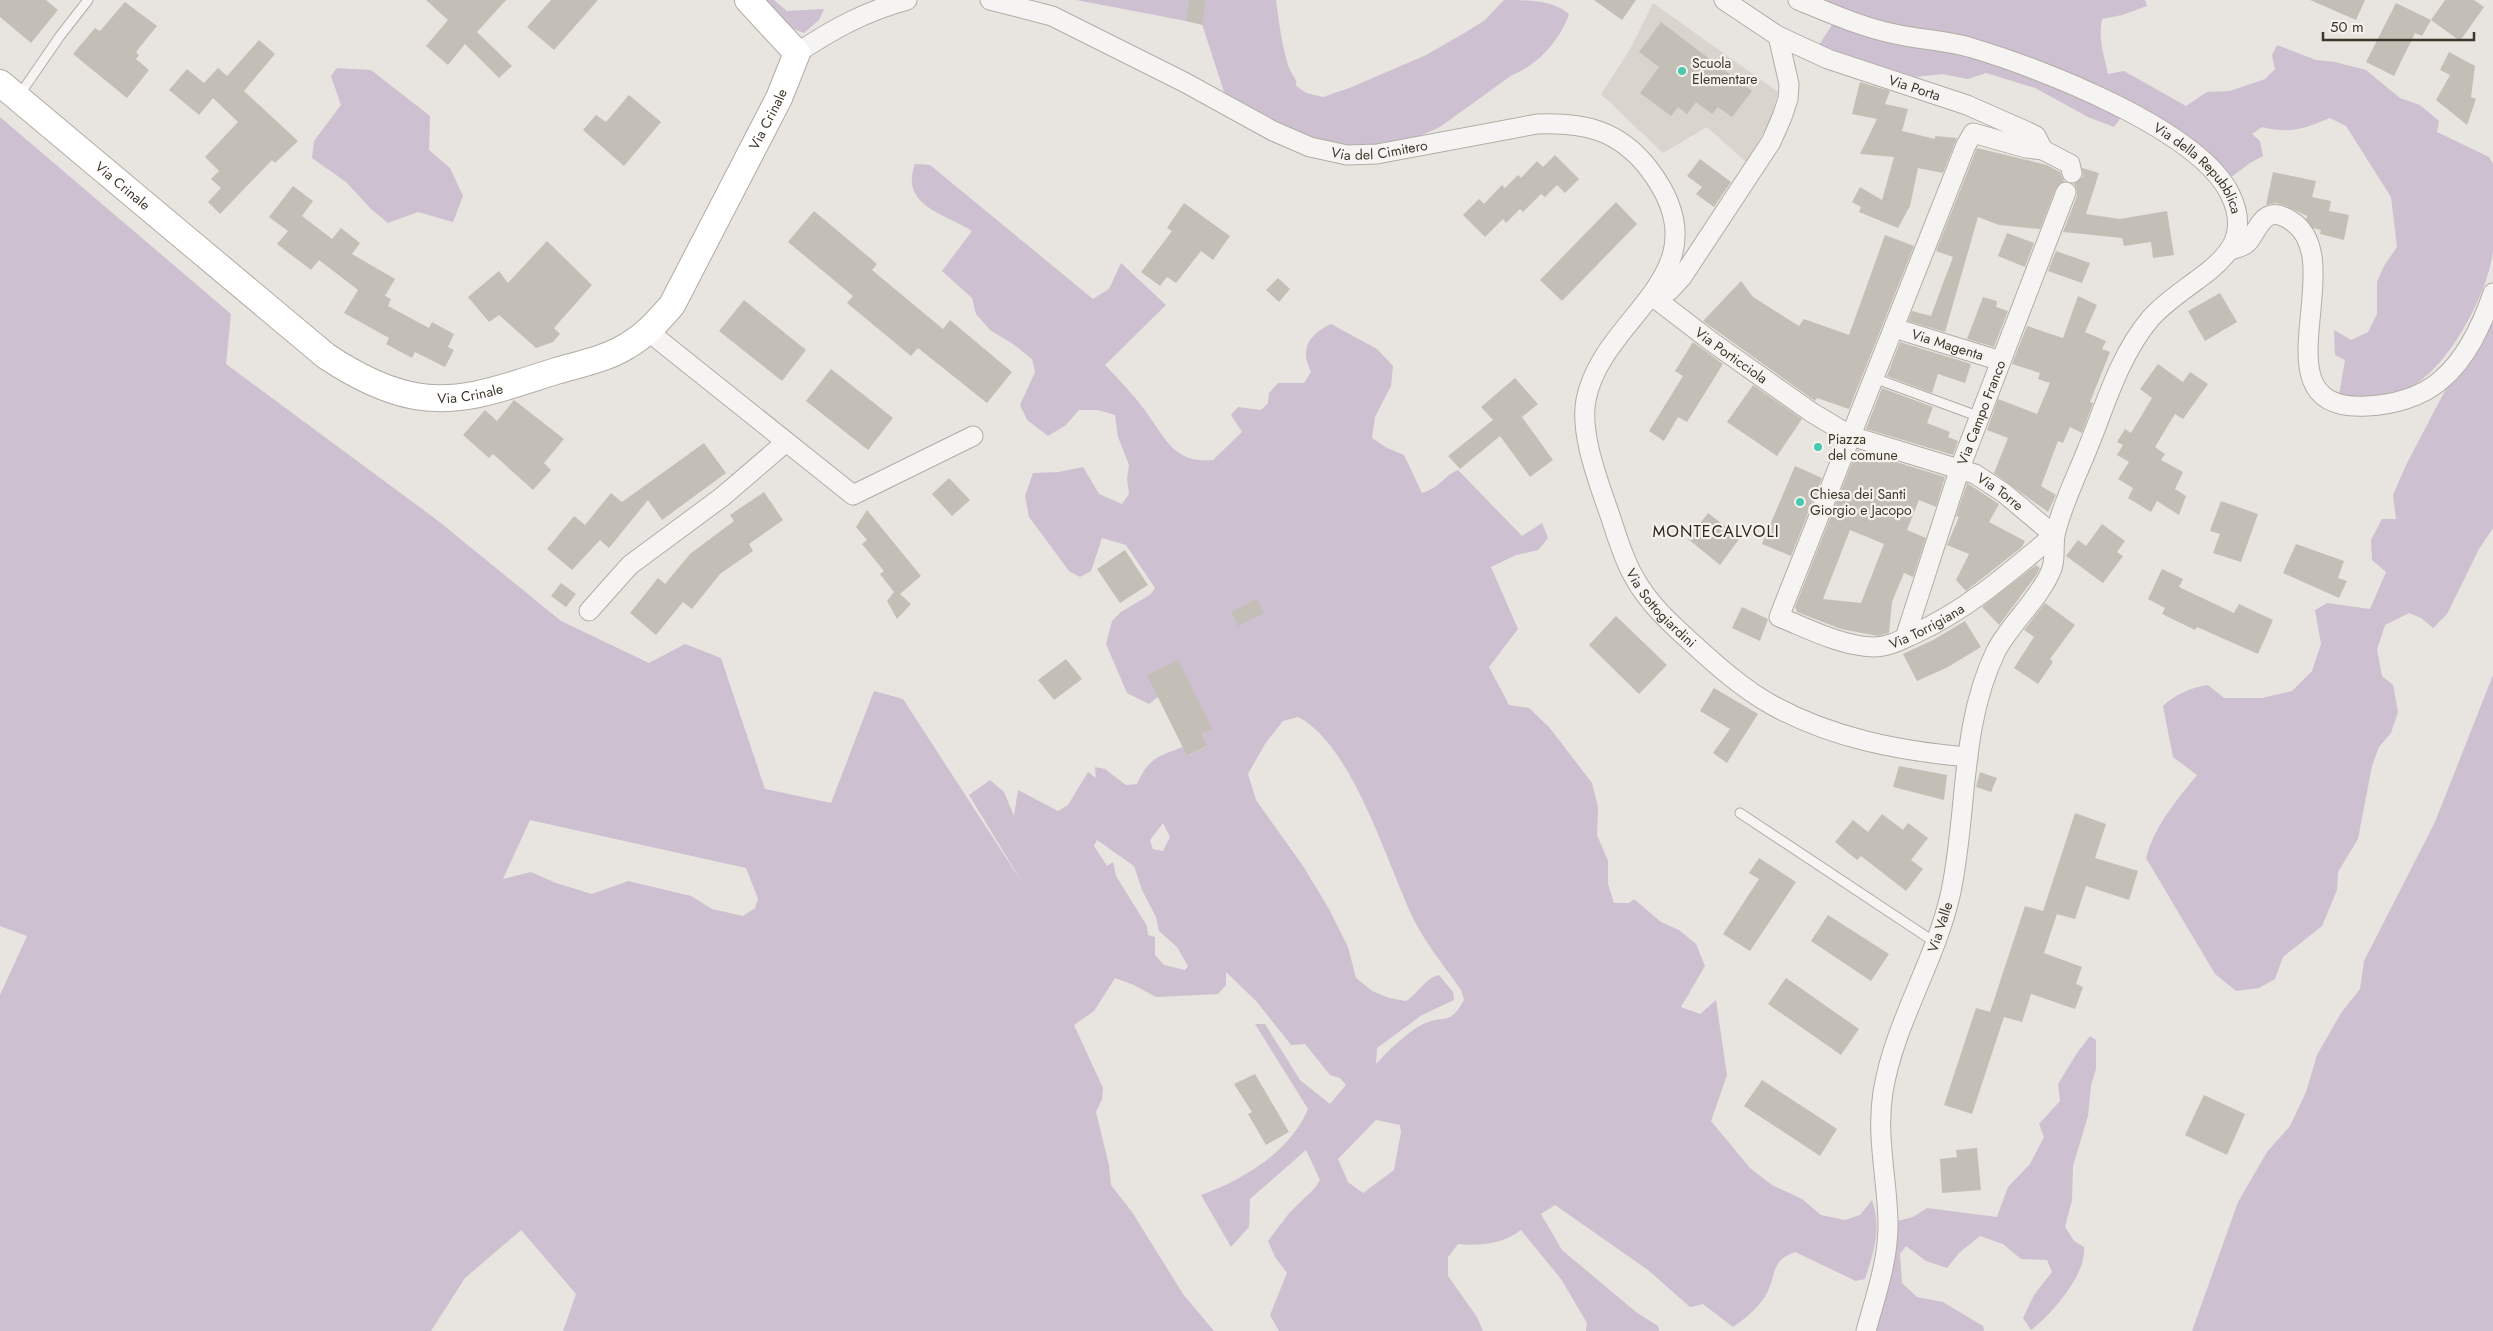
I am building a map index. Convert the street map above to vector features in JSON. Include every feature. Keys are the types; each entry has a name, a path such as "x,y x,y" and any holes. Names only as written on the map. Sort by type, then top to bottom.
{"street":[{"path":"748,0 797,53 849,21 877,8 907,0"},
{"name":"Via del Cimitero","path":"990,0 1052,16 1184,82 1273,131 1310,147 1347,155 1377,154 1537,124 1572,124 1596,129 1616,139 1645,165 1670,204 1674,230 1671,253 1662,281 1652,296"},
{"path":"1652,296 1669,291 1682,277 1777,130 1788,99 1789,84 1778,36 1724,0"},
{"name":"Via della Repubblica","path":"1798,0 1860,26 1895,34 1965,45 1992,54 2057,79 2148,122 2188,146 2223,182 2235,206 2236,237 2231,250"},
{"name":"Via Porta","path":"1778,36 1828,59 1976,109 2036,136 2043,150"},
{"name":"Via Crinale","path":"9,90 326,356 352,374 390,391 416,397 443,399 477,395 601,358 626,347 649,332 676,297 779,98 797,53"},
{"name":"Via Porta","path":"1894,328 1966,145 1973,133 2026,148 2043,150 2070,164 2072,173"},
{"name":"Via Campo Franco","path":"1905,638 1960,468 2066,192"},
{"path":"2054,535 2129,349 2160,308 2216,267 2231,250 2247,244 2265,217 2274,215 2291,220 2306,236 2312,263 2310,371 2317,392 2327,401 2342,406 2365,407 2395,403 2436,385 2453,370 2464,356 2493,293"},
{"name":"Via Porticciola","path":"1652,296 1712,342 1811,412 1851,436"},
{"name":"Via Sottogiardini","path":"1652,296 1596,369 1584,410 1589,445 1598,481 1627,563 1640,587 1666,619 1700,650 1753,694 1771,704 1830,730 1881,746 1968,757"},
{"path":"1851,436 1894,328"},
{"name":"Via Magenta","path":"1894,328 2001,361"},
{"path":"649,332 853,495 973,436"},
{"name":"Via Torre","path":"1851,436 1975,474 2004,493 2054,535"},
{"name":"Via Torrigiana","path":"1851,436 1779,617 1857,645 1875,647 1888,645 1962,609 2054,535"},
{"path":"589,611 630,565 722,497 786,442"},
{"name":"Via Valle","path":"1866,1331 1885,1261 1888,1223 1880,1145 1883,1093 1888,1068 1903,1023 1936,943 1949,900 1957,862 1968,757 1979,698 1997,650 2052,571 2054,535"}],"lane":[{"path":"9,90 60,36 88,0"},
{"path":"1874,378 1980,417"},
{"path":"1740,813 1936,943"}],"shaded area":[{"path":"760,0 774,0 787,11 824,9 819,20 804,33 791,28"},
{"path":"1076,0 1276,0 1284,51 1289,68 1296,81 1296,86 1306,93 1323,97 1352,87 1426,55 1485,20 1504,0 1548,3 1563,9 1569,14 1554,42 1539,58 1440,127 1401,144 1349,149 1324,144 1237,103 1224,92 1202,24"},
{"path":"1818,0 2145,0 2147,6 2122,15 2102,19 2101,41 2108,74 2124,71 2186,106 2207,92 2230,91 2265,79 2275,69 2272,55 2277,45 2316,60 2335,62 2366,70 2400,98 2420,105 2439,121 2437,132 2489,157 2493,164 2493,251 2483,290 2461,333 2447,353 2416,384 2400,392 2385,396 2339,395 2345,360 2335,355 2334,330 2351,340 2368,332 2377,314 2377,282 2384,266 2397,247 2391,197 2346,126 2330,118 2297,129 2281,130 2262,127 2252,134 2260,141 2263,156 2230,178 2196,144 2130,105 2114,127 2088,117 2035,88 1986,73 1968,79 1942,74 1916,77 1819,45 1841,11"},
{"name":"Scuola Elementare","path":"1653,3 1778,92 1772,116 1747,163 1707,127 1663,153 1601,94 1629,51"},
{"path":"337,68 371,70 430,116 429,150 450,168 463,196 453,222 418,212 388,223 371,209 346,182 312,158 314,141 341,105 331,76"},
{"path":"0,117 231,314 226,364 437,520 561,621 649,663 685,644 721,658 765,789 831,803 874,691 903,699 1025,887 969,795 990,780 1004,792 1014,816 1018,790 1058,811 1068,805 1088,772 1096,778 1095,767 1105,769 1126,785 1137,784 1145,769 1160,756 1183,747 1188,756 1207,746 1202,734 1211,729 1158,697 1149,704 1127,693 1106,644 1112,621 1121,612 1151,594 1155,588 1126,545 1102,538 1091,571 1080,577 1069,571 1029,517 1025,496 1033,473 1059,472 1083,467 1099,494 1122,504 1129,494 1127,479 1129,465 1118,437 1115,415 1098,410 1079,410 1066,425 1048,436 1027,420 1020,405 1035,372 1032,359 1013,344 990,330 976,314 972,298 942,271 972,231 928,207 919,199 914,190 912,178 915,164 930,165 1093,299 1109,289 1121,263 1166,305 1105,365 1135,397 1171,447 1179,453 1188,458 1213,460 1242,432 1231,415 1238,407 1261,410 1268,403 1269,393 1278,383 1304,383 1311,372 1306,355 1308,343 1318,332 1331,324 1377,349 1393,366 1391,386 1375,417 1372,438 1387,448 1404,455 1422,493 1433,488 1458,470 1522,536 1542,523 1548,538 1538,550 1516,555 1491,567 1518,629 1489,667 1509,705 1529,708 1549,727 1592,783 1598,807 1597,835 1608,861 1608,884 1614,903 1629,903 1634,899 1661,922 1679,930 1696,944 1705,966 1681,1007 1700,1014 1716,1000 1727,1075 1711,1121 1750,1168 1772,1185 1802,1199 1821,1215 1845,1220 1860,1215 1872,1200 1877,1230 1876,1240 1865,1279 1856,1281 1795,1252 1787,1255 1778,1263 1768,1291 1761,1302 1748,1316 1733,1327 1703,1304 1690,1307 1648,1270 1555,1205 1541,1214 1562,1250 1636,1312 1658,1326 1659,1331 1586,1331 1587,1323 1561,1279 1521,1230 1514,1235 1491,1243 1475,1245 1458,1244 1448,1257 1448,1276 1477,1317 1483,1331 1279,1331 1270,1315 1287,1273 1275,1257 1268,1241 1290,1212 1315,1188 1320,1180 1306,1150 1250,1199 1249,1227 1231,1247 1201,1195 1249,1173 1264,1162 1290,1138 1308,1109 1255,1024 1265,1024 1300,1080 1330,1104 1346,1085 1340,1078 1330,1075 1305,1044 1291,1045 1257,1002 1226,972 1226,985 1218,994 1156,997 1134,985 1115,978 1094,1011 1074,1025 1103,1088 1102,1099 1096,1112 1109,1165 1111,1185 1132,1212 1183,1294 1214,1331 563,1331 576,1294 521,1230 465,1278 431,1331 0,1331 0,995 27,936 0,926","holes":["1298,717 1318,731 1336,753 1352,779 1366,808 1414,920 1430,947 1461,990 1464,1000 1450,1017 1430,1021 1410,1032 1376,1064 1377,1048 1422,1015 1454,1000 1453,992 1439,975 1426,982 1406,1001 1389,998 1372,991 1356,978 1348,947 1329,909 1303,866 1256,800 1248,774 1265,744 1283,721","530,820 746,868 758,899 755,908 743,916 712,909 691,896 628,881 592,894 556,883 531,872 503,879","1163,823 1170,837 1163,851 1153,849 1150,840","1097,840 1134,866 1142,890 1156,917 1159,931 1177,947 1188,966 1185,970 1164,965 1155,955 1155,937 1148,935 1147,926 1116,876 1113,862 1107,866 1094,846","1376,1120 1400,1125 1401,1132 1394,1170 1363,1193 1348,1182 1338,1159"]},
{"path":"2493,308 2493,528 2479,549 2447,614 2433,628 2421,618 2409,613 2385,625 2377,649 2382,676 2393,685 2398,712 2391,733 2379,747 2372,766 2358,839 2338,872 2337,890 2322,926 2283,957 2275,979 2259,988 2236,991 2215,974 2146,858 2161,824 2197,775 2173,757 2163,706 2184,692 2208,685 2224,698 2262,698 2292,691 2312,671 2321,644 2315,610 2327,603 2370,609 2386,572 2372,560 2371,540 2382,519 2396,519 2393,495 2407,463 2447,387"},
{"path":"2493,675 2493,1331 2192,1331 2238,1202 2267,1152 2290,1126 2306,1092 2317,1055 2341,1013 2360,989 2364,961 2435,822"},
{"path":"2090,1036 2096,1040 2096,1069 2091,1085 2088,1116 2073,1166 2072,1200 2065,1227 2074,1241 2084,1247 2083,1258 2074,1281 2058,1304 2031,1330 2023,1318 2034,1295 2052,1272 2047,1260 2021,1259 2003,1244 1980,1236 1959,1253 1947,1268 1926,1261 1906,1246 1900,1254 1902,1283 1917,1297 1943,1302 1983,1326 1984,1331 1872,1331 1897,1221 1913,1217 1927,1208 1997,1217 2008,1187 2030,1164 2044,1137 2039,1124 2060,1101 2058,1084"}],"building":[{"path":"0,0 46,0 58,10 31,43 0,17"},
{"path":"426,0 506,0 477,32 512,66 499,78 465,44 448,65 426,46 448,20"},
{"path":"551,0 598,0 554,50 527,27"},
{"path":"1189,0 1206,0 1202,25 1186,21"},
{"path":"1594,0 1636,0 1622,20"},
{"path":"2310,0 2365,0 2356,20"},
{"path":"2445,0 2474,0 2484,7 2460,41 2431,20"},
{"path":"125,2 157,26 136,52 139,55 136,59 149,70 127,98 73,54 95,28 100,31"},
{"path":"2396,3 2431,20 2422,36 2415,33 2394,76 2366,62"},
{"path":"1661,22 1752,91 1732,117 1718,107 1712,114 1696,102 1687,114 1678,107 1671,116 1640,93 1659,67 1639,52"},
{"path":"259,40 275,54 244,91 298,141 275,163 272,160 220,214 208,202 221,188 211,179 219,171 205,157 238,122 213,98 199,115 169,90 187,69 204,83 218,68 227,76"},
{"path":"2449,52 2475,66 2471,97 2476,99 2467,125 2436,100 2450,75 2440,70"},
{"path":"1860,82 1890,91 1885,104 1908,109 1902,131 1935,139 1935,136 1957,138 1943,173 1918,168 1910,206 1898,228 1859,212 1861,207 1852,202 1860,187 1882,200 1894,157 1860,154 1877,119 1852,114"},
{"path":"629,95 661,122 624,166 583,130 596,115 606,122"},
{"path":"1977,148 2047,165 2060,172 2064,181 2056,188 2040,229 1999,225 1978,217 1945,332 1908,321 1912,311 1931,316 1953,257 1936,251"},
{"path":"1555,155 1579,179 1565,193 1557,185 1545,197 1541,194 1523,212 1520,209 1506,223 1503,219 1485,237 1463,215 1479,199 1484,204 1502,185 1505,188 1518,175 1521,178 1537,161 1543,167"},
{"path":"1700,159 1731,182 1714,207 1696,194 1702,187 1687,176"},
{"path":"2082,168 2099,173 2086,214 2120,219 2167,211 2174,255 2153,258 2151,242 2124,246 2122,238 2063,232 2077,196 2074,184 2083,177"},
{"path":"2273,172 2316,181 2312,197 2331,201 2329,211 2349,215 2344,240 2320,234 2321,230 2312,228 2306,221 2307,216 2286,206 2276,203 2266,205"},
{"path":"293,186 313,201 302,216 332,239 341,228 360,243 352,254 395,279 385,296 391,299 388,306 429,328 432,322 454,334 448,347 454,350 445,367 415,352 412,358 386,344 389,338 344,313 358,290 319,260 311,270 277,244 288,231 269,217"},
{"path":"1616,202 1637,224 1562,301 1540,280"},
{"path":"1184,203 1230,236 1213,260 1201,251 1176,283 1167,277 1160,286 1141,272 1172,231 1167,228"},
{"path":"814,211 877,264 872,270 943,329 950,320 1012,372 987,403 918,348 911,356 847,303 853,296 788,242"},
{"path":"2007,233 2034,243 2025,267 1998,256"},
{"path":"1885,235 1914,246 1849,409 1817,398 1815,401 1703,321 1741,281 1753,297 1799,326 1804,319 1849,335"},
{"path":"547,241 592,285 554,328 560,334 553,342 536,348 499,315 489,322 468,297 499,271 508,283"},
{"path":"2056,251 2090,263 2082,283 2048,271"},
{"path":"1278,278 1290,289 1279,302 1266,290"},
{"path":"2220,293 2237,322 2205,341 2188,311"},
{"path":"2078,296 2097,305 2085,332 2106,341 2102,349 2110,352 2090,402 2093,403 2082,433 2070,427 2063,443 2058,441 2041,486 2056,495 2048,512 1994,473 2008,438 1987,430 1998,399 2037,414 2050,383 2038,379 2040,373 2012,364 2027,326 2063,338"},
{"path":"1983,297 1997,301 1996,307 2008,311 1994,347 1967,339"},
{"path":"744,300 806,350 782,381 719,331"},
{"path":"1693,342 1723,364 1687,422 1678,417 1664,441 1649,431 1683,376 1675,371"},
{"path":"1900,342 1971,364 1965,383 1938,374 1932,393 1887,376"},
{"path":"2158,364 2183,382 2190,372 2208,384 2183,419 2175,414 2155,447 2165,454 2161,460 2183,472 2175,489 2186,496 2179,515 2157,501 2151,512 2128,498 2133,488 2118,479 2129,462 2117,455 2123,445 2117,442 2125,429 2131,433 2152,398 2140,389"},
{"path":"831,369 893,418 868,450 806,401"},
{"path":"1515,378 1538,404 1522,417 1553,460 1530,477 1500,436 1460,469 1448,456 1493,420 1481,407"},
{"path":"1753,385 1802,419 1777,456 1727,422"},
{"path":"1882,388 1933,407 1927,423 1950,432 1948,437 1958,441 1953,455 1866,429"},
{"path":"514,400 564,439 544,463 551,470 533,490 493,454 489,458 463,435 485,410 497,421"},
{"path":"704,443 726,473 662,520 648,500 609,548 600,540 572,570 547,549 574,516 585,525 611,493 622,502"},
{"path":"1857,450 1945,477 1936,507 1919,500 1907,530 1926,538 1913,577 1904,573 1892,602 1889,633 1878,636 1841,629 1797,612 1795,607","holes":["1850,530 1884,544 1861,603 1823,599"]},
{"name":"Chiesa dei Santi Giorgio e Jacopo","path":"1795,466 1822,478 1791,556 1762,544"},
{"path":"949,478 970,500 952,516 932,494"},
{"path":"1967,483 1999,504 1989,522 2025,541 2022,547 1966,591 1956,580 1969,554 1947,545 1959,517 1956,516"},
{"path":"764,492 783,520 749,544 753,551 720,574 692,609 683,602 656,635 630,613 658,578 665,584 690,554 734,521 730,515"},
{"path":"2221,501 2258,514 2241,562 2213,553 2220,534 2210,531"},
{"path":"867,510 921,576 900,594 911,604 897,619 887,601 894,592 880,574 884,571 862,544 867,540 856,527"},
{"path":"1708,513 1740,538 1720,565 1688,539"},
{"path":"2102,524 2125,541 2117,552 2123,556 2103,583 2066,556 2078,540 2086,546"},
{"path":"2296,544 2344,561 2338,578 2347,581 2339,598 2283,573"},
{"path":"1125,550 1148,585 1120,603 1097,569"},
{"path":"2036,565 2040,568 2035,577 1999,625 1982,607"},
{"path":"2162,569 2183,579 2179,587 2234,613 2239,604 2273,620 2258,654 2197,627 2195,630 2162,614 2165,608 2148,599"},
{"path":"561,583 576,594 566,607 551,596"},
{"path":"1257,599 1264,613 1238,626 1231,612"},
{"path":"2045,603 2075,625 2050,659 2053,662 2038,684 2014,668 2034,637 2024,630"},
{"path":"1742,607 1768,619 1760,641 1732,628"},
{"path":"1616,616 1667,665 1639,694 1589,645"},
{"path":"1965,621 1981,647 1948,667 1917,681 1903,654 1933,640"},
{"path":"1066,659 1082,679 1054,700 1038,680"},
{"path":"1178,660 1212,729 1202,734 1207,746 1187,756 1147,675"},
{"path":"1714,688 1758,714 1727,763 1713,753 1730,729 1700,711"},
{"path":"1899,766 1947,775 1944,800 1893,787"},
{"path":"1980,772 1997,778 1991,792 1976,787"},
{"path":"2075,813 2106,824 2095,858 2138,871 2129,900 2086,886 2075,919 2057,914 2044,953 2082,967 2076,984 2083,987 2075,1009 2031,994 2022,1022 2004,1017 1972,1114 1944,1105 1976,1008 1990,1012 2025,906 2043,911"},
{"path":"1882,814 1903,830 1908,823 1928,838 1911,860 1923,869 1906,891 1861,856 1857,860 1835,842 1853,820 1868,832"},
{"path":"1759,858 1796,882 1750,951 1723,934 1759,879 1749,873"},
{"path":"1828,915 1889,954 1871,981 1811,941"},
{"path":"1786,978 1859,1029 1841,1055 1768,1004"},
{"path":"1255,1074 1289,1132 1266,1145 1248,1114 1252,1112 1234,1084"},
{"path":"1762,1080 1837,1129 1820,1156 1744,1106"},
{"path":"2204,1095 2245,1114 2227,1155 2185,1135"},
{"path":"1977,1148 1981,1190 1942,1193 1940,1159 1957,1157 1956,1150"}],"place":[{"name":"Scuola Elementare","path":"1682,71"},
{"name":"Piazza del comune","path":"1818,447"},
{"name":"Chiesa dei Santi Giorgio e Jacopo","path":"1800,502"}],"district":[{"name":"MONTECALVOLI","path":"1716,531"}]}
